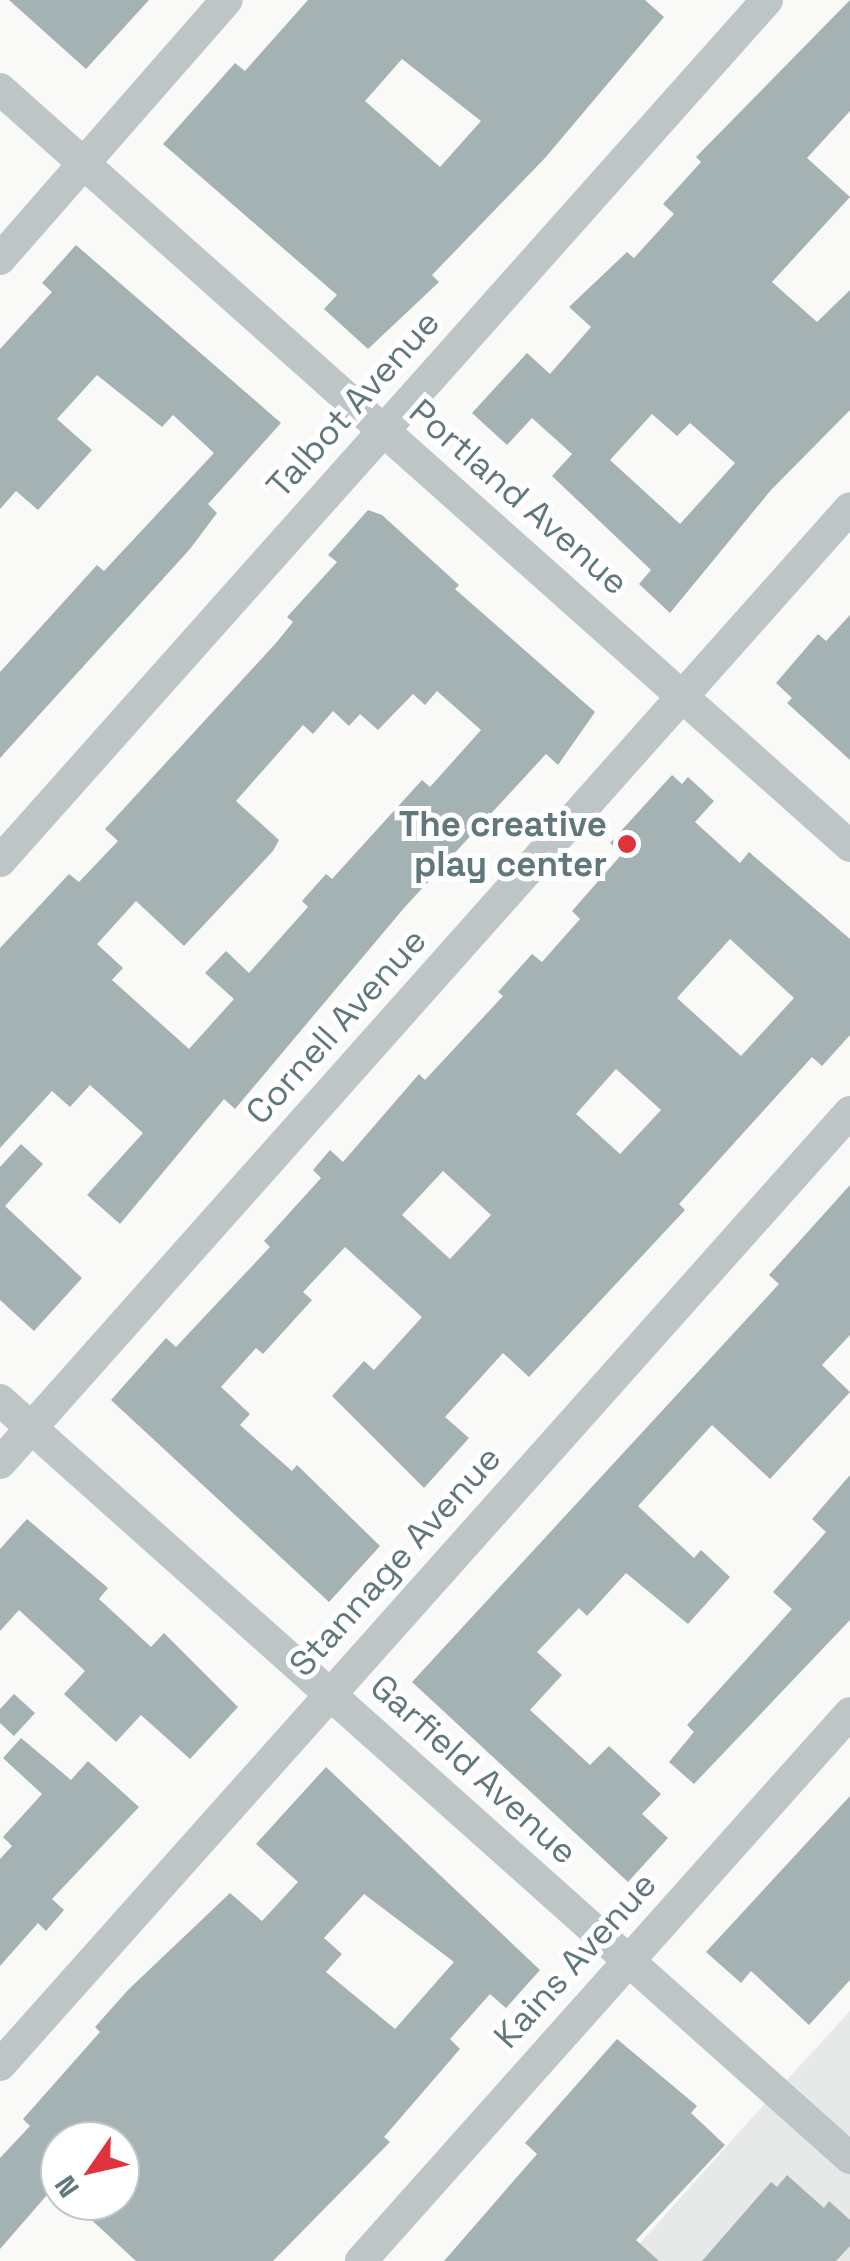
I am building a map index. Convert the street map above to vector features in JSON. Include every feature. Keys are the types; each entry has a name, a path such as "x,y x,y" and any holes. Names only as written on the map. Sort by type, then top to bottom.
{"street":[{"path":"0,258 228,0"},
{"name":"Talbot Avenue","path":"0,862 767,0"},
{"name":"Portland Avenue","path":"0,89 850,846"},
{"name":"Cornell Avenue","path":"0,1463 850,508"},
{"name":"Stannage Avenue","path":"0,2065 850,1112"},
{"name":"Garfield Avenue","path":"0,1400 850,2158"},
{"name":"Kains Avenue","path":"361,2261 850,1713"}],"shaded area":[{"path":"850,2011 850,2261 624,2261 750,2120"}],"building":[{"path":"9,0 149,0 86,69"},
{"path":"308,0 645,0 664,17 545,158 432,275 439,282 368,349 324,309 337,295 163,144 235,63 245,71","holes":["402,59 481,121 440,167 365,101"]},
{"path":"850,0 850,111 807,158 850,197 772,282 817,322 850,290 850,410 771,490 670,613 639,584 651,570 552,476 572,454 532,418 507,445 472,413 527,353 550,374 591,327 569,307 627,252 634,258 674,214 663,204 701,162 696,157","holes":["652,414 677,436 690,423 735,463 680,524 610,460"]},
{"path":"76,245 281,423 208,504 217,513 190,549 0,758 0,672 97,565 104,571 214,453 173,415 162,427 97,375 57,419 92,450 38,510 16,491 0,509 0,349 52,292 42,283"},
{"path":"368,510 382,515 459,585 455,589 595,712 558,765 546,754 404,908 235,1109 224,1099 120,1224 87,1195 143,1133 90,1085 70,1107 52,1091 0,1148 0,948 69,874 79,882 118,841 105,829 276,643 293,622 287,617 337,562 328,555","holes":["437,691 481,730 430,787 422,780 332,879 326,874 302,901 308,907 249,973 226,951 205,973 234,999 189,1049 112,980 123,968 97,944 136,901 184,946 273,851 279,840 236,801 303,725 313,734 333,711 349,726 360,714 378,730 413,694 425,705"]},
{"path":"850,615 850,760 787,703 792,698 776,683 818,634 826,641"},
{"path":"672,775 682,784 688,777 714,801 695,822 740,863 749,852 850,939 850,1035 822,1066 812,1057 679,1204 685,1210 529,1377 503,1353 445,1417 469,1438 424,1488 332,1396 364,1361 374,1370 422,1317 345,1247 303,1292 312,1300 263,1354 256,1348 221,1387 250,1414 240,1425 292,1471 297,1465 380,1546 329,1602 111,1400 166,1338 176,1347 270,1247 264,1241 321,1178 313,1170 330,1150 343,1162 419,1074 425,1080 503,996 498,992 532,954 542,962 580,919 572,911 622,854 610,843","holes":["730,939 794,998 741,1056 677,998","616,1069 661,1110 620,1154 576,1114","443,1171 491,1215 450,1259 402,1215"]},
{"path":"21,1144 43,1164 5,1206 82,1278 34,1331 0,1300 0,1167"},
{"path":"850,1185 850,1335 822,1365 850,1392 770,1479 712,1425 638,1506 694,1558 701,1550 730,1577 688,1624 626,1573 587,1616 579,1608 537,1652 562,1675 530,1710 590,1765 609,1746 661,1794 642,1814 668,1838 628,1882 412,1682 779,1284 769,1275"},
{"path":"850,1475 850,1620 694,1784 669,1762 694,1732 687,1725 792,1609 773,1592 826,1532 812,1519"},
{"path":"27,1519 108,1588 99,1599 151,1647 164,1633 238,1707 190,1759 141,1715 116,1742 64,1694 85,1671 19,1610 0,1631 0,1549"},
{"path":"14,1694 35,1713 14,1736 0,1723 0,1709"},
{"path":"21,1738 71,1780 88,1761 139,1807 52,1899 64,1910 46,1931 38,1923 0,1966 0,1859 12,1846 3,1837 42,1794 3,1758"},
{"path":"326,1767 540,1970 506,2008 490,1994 450,2039 460,2049 384,2137 390,2142 273,2261 136,2261 93,2221 140,2221 140,2121 40,2121 40,2203 0,2249 0,2158 30,2126 23,2119 100,2032 95,2027 128,1990 230,1893 262,1921 298,1882 256,1844","holes":["364,1894 454,1962 395,2029 326,1972 342,1954 324,1938"]},
{"path":"850,1796 850,1980 809,2025 751,1971 741,1983 706,1952"},
{"path":"617,2039 697,2106 691,2113 725,2145 636,2240 659,2261 444,2261 537,2154 525,2143"},
{"path":"787,2175 824,2208 829,2201 850,2220 850,2246 836,2261 702,2261 771,2182 777,2187"}],"place":[{"name":"The creative play center","path":"627,844"}]}
